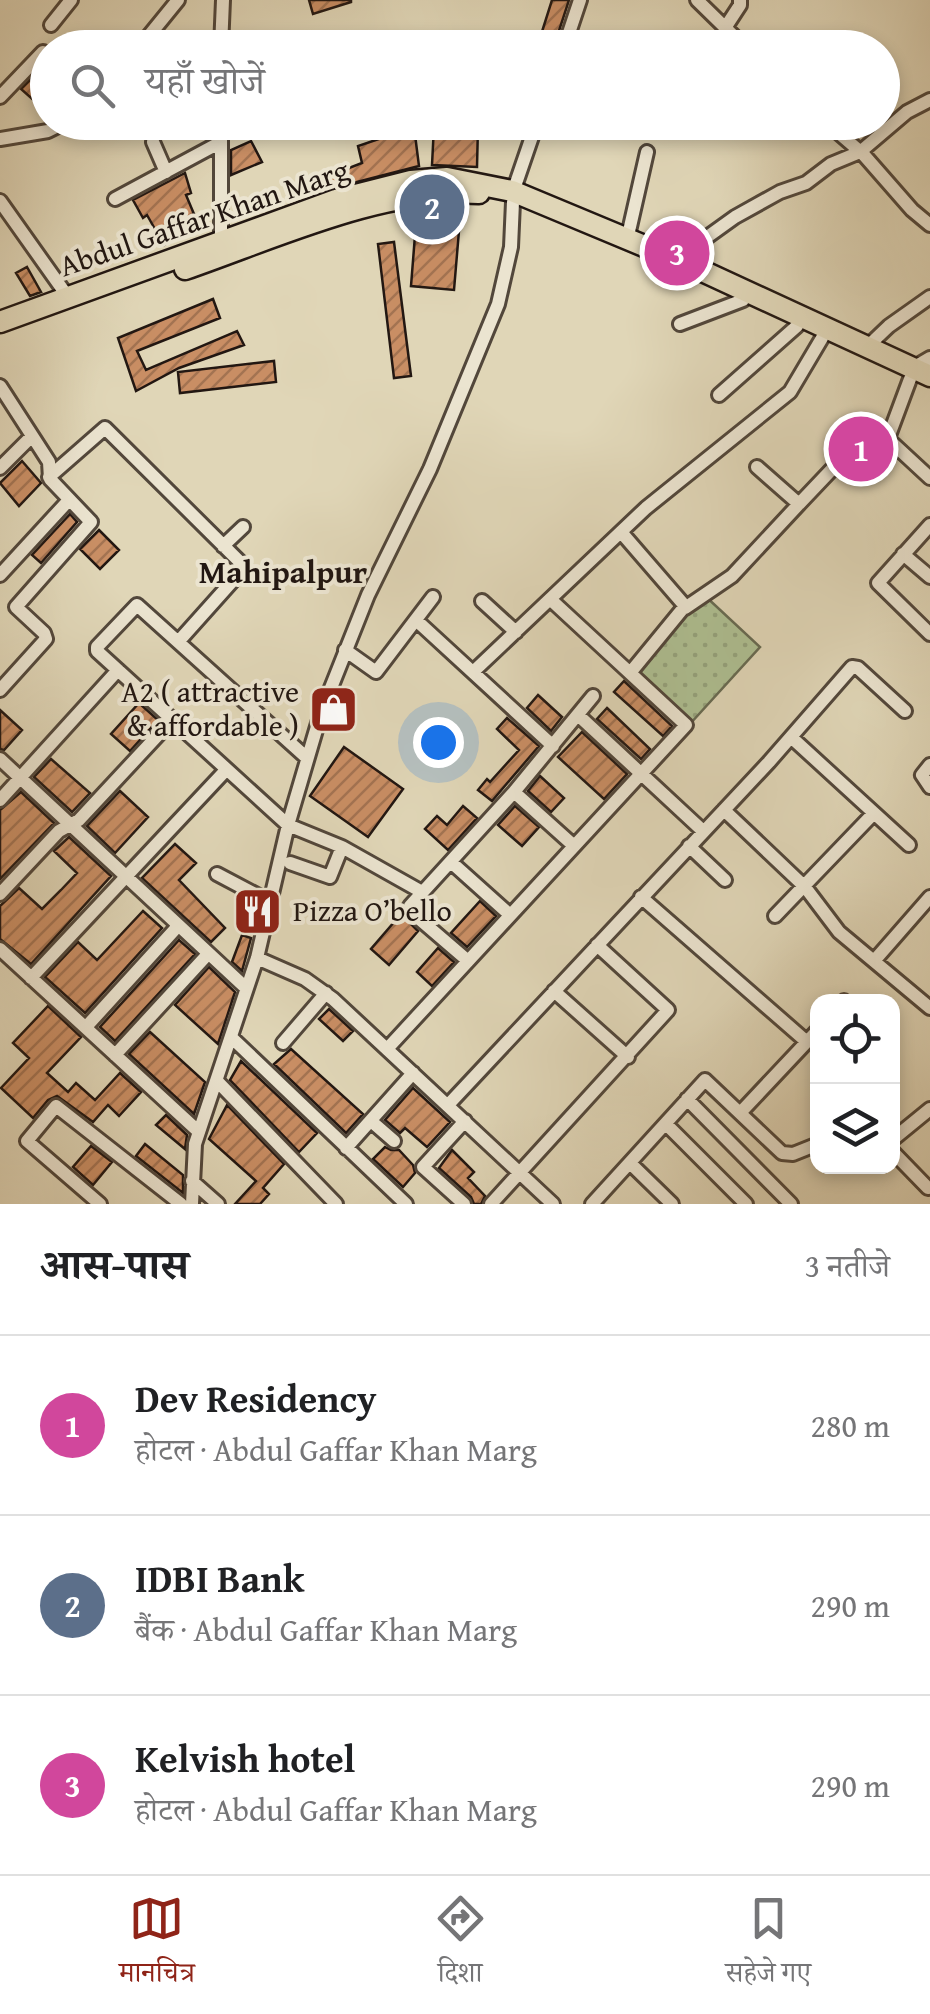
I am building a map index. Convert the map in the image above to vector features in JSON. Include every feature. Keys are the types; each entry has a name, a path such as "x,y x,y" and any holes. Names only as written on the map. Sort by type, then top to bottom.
{"main road":[{"name":"Abdul Gaffar Khan Marg","path":"0,322 336,200 411,181 460,179 685,263 921,370 930,388"},
{"name":"Abdul Gaffar Khan Marg","path":"0,334 308,225 379,205 467,192 513,197 822,338 921,370"}],"street":[{"path":"51,25 72,0"},
{"path":"222,30 224,0"},
{"path":"570,30 580,0"},
{"path":"697,0 725,28 740,0"},
{"path":"152,30 172,2"},
{"path":"0,98 30,66"},
{"path":"900,119 930,100"},
{"path":"0,139 30,134"},
{"path":"192,1204 192,1156 256,958 307,758 345,650 430,469 498,304 512,247 513,197 530,140"},
{"path":"846,140 930,224"},
{"path":"685,263 703,240 734,217 806,183 830,164 860,152 874,140"},
{"path":"153,142 166,172"},
{"path":"114,200 221,142 222,240"},
{"path":"627,240 648,152"},
{"path":"0,201 68,297"},
{"path":"867,347 888,326 930,297"},
{"path":"680,324 743,300"},
{"path":"719,395 797,326"},
{"path":"473,672 621,532 790,392 822,338"},
{"path":"888,438 921,370"},
{"path":"0,386 51,466 49,477 90,524 16,607 44,632 46,639 0,690"},
{"path":"49,477 104,428 245,567 178,642"},
{"path":"630,673 685,608 732,576 871,428 888,438 930,478"},
{"path":"0,468 32,436"},
{"path":"757,468 799,504"},
{"path":"0,575 68,500"},
{"path":"930,526 878,585 930,634"},
{"path":"223,546 243,528"},
{"path":"621,532 685,608"},
{"path":"903,554 930,577"},
{"path":"345,650 375,673 434,597"},
{"path":"387,1049 686,725 550,598"},
{"path":"482,600 516,632"},
{"path":"307,758 134,605 96,650 288,826 342,847 422,892"},
{"path":"416,620 552,746"},
{"path":"448,1104 854,666 905,711"},
{"path":"0,800 118,670"},
{"path":"467,960 409,909 593,696"},
{"path":"578,715 703,831"},
{"path":"0,894 58,831 72,826 172,720"},
{"path":"791,736 909,845"},
{"path":"0,759 246,988"},
{"path":"930,765 922,775 930,787"},
{"path":"31,978 226,770"},
{"path":"514,792 572,845"},
{"path":"724,810 805,886 839,932 930,1008"},
{"path":"775,916 874,813"},
{"path":"689,846 725,880"},
{"path":"290,863 330,877 342,847"},
{"path":"451,862 509,914"},
{"path":"217,874 270,902"},
{"path":"640,897 807,1042"},
{"path":"874,961 930,897"},
{"path":"86,1027 178,926"},
{"path":"491,1204 668,1010 597,944"},
{"path":"115,1055 208,954"},
{"path":"3,956 199,1132"},
{"path":"256,958 305,979 326,993 548,1202"},
{"path":"554,991 628,1058"},
{"path":"283,1042 326,993"},
{"path":"232,1038 406,1204"},
{"path":"740,1113 810,1039"},
{"path":"346,1148 413,1073"},
{"path":"592,1204 706,1080 782,1153 794,1154 810,1147"},
{"path":"217,1081 336,1204"},
{"path":"687,1099 792,1204"},
{"path":"100,1204 27,1141 56,1106 180,1204"},
{"path":"900,1133 930,1109"},
{"path":"464,1204 423,1166 465,1120"},
{"path":"371,1121 394,1141"},
{"path":"666,1124 746,1204"},
{"path":"900,1159 928,1188"},
{"path":"630,1164 672,1204"},
{"path":"192,1181 218,1204"}],"green space":[{"path":"703,594 760,647 689,725 630,673"}],"building":[{"path":"309,0 351,0 351,2 313,14"},
{"path":"552,0 569,0 559,30 543,30"},
{"path":"30,80 30,97 21,89"},
{"path":"376,140 416,140 419,166 322,191 318,180 362,163 358,146"},
{"path":"433,140 478,140 477,167 432,165"},
{"path":"251,141 262,162 231,175 231,150"},
{"path":"185,173 191,193 186,195 199,226 164,245 147,215 143,218 133,200"},
{"path":"461,207 454,290 411,286 417,210"},
{"path":"394,242 411,376 394,378 378,244"},
{"path":"27,267 41,292 30,296 16,273"},
{"path":"213,299 220,318 137,351 146,370 237,331 244,345 179,368 136,391 118,338"},
{"path":"274,361 276,382 180,393 178,372"},
{"path":"22,461 41,483 19,506 0,483"},
{"path":"70,514 77,522 41,563 32,555"},
{"path":"99,530 119,550 100,569 80,549"},
{"path":"624,681 672,726 663,736 614,692"},
{"path":"538,695 562,717 551,731 527,708"},
{"path":"139,703 158,720 130,751 111,734"},
{"path":"607,708 650,749 641,759 597,719"},
{"path":"0,710 22,730 4,750 0,749"},
{"path":"507,718 539,746 492,801 478,790 519,750 497,729"},
{"path":"582,732 627,774 604,799 558,757"},
{"path":"344,747 403,789 368,837 310,796"},
{"path":"51,759 90,793 72,812 34,777"},
{"path":"540,776 564,798 551,812 528,791"},
{"path":"120,791 148,817 115,853 87,826"},
{"path":"21,792 54,823 0,879 0,810"},
{"path":"463,806 477,818 448,850 425,829 437,816 447,825"},
{"path":"515,806 539,827 522,846 498,825"},
{"path":"69,837 111,876 31,964 0,939 0,906 19,888 42,909 77,873 54,851"},
{"path":"175,844 196,863 179,880 225,928 211,942 142,878"},
{"path":"480,901 496,916 467,947 451,933"},
{"path":"143,911 162,928 85,1013 45,977 78,942 97,960"},
{"path":"401,914 418,931 389,965 371,949"},
{"path":"242,935 251,938 242,971 232,962"},
{"path":"179,940 195,954 115,1041 100,1027"},
{"path":"438,948 454,962 432,986 417,972"},
{"path":"209,967 235,992 218,1044 175,1005"},
{"path":"48,1006 81,1037 47,1073 68,1092 76,1083 95,1100 120,1073 141,1092 119,1116 108,1105 93,1122 57,1096 48,1100 33,1118 1,1088 29,1058 13,1043"},
{"path":"329,1009 353,1031 343,1041 319,1019"},
{"path":"150,1032 205,1082 194,1114 129,1054"},
{"path":"291,1049 363,1114 346,1133 274,1064"},
{"path":"241,1061 317,1133 299,1152 230,1080"},
{"path":"413,1088 450,1122 427,1147 405,1128 400,1133 385,1120"},
{"path":"227,1105 284,1164 263,1188 269,1194 260,1204 235,1204 256,1181 209,1139"},
{"path":"166,1115 187,1135 185,1149 156,1125"},
{"path":"145,1144 183,1175 183,1193 136,1156"},
{"path":"91,1146 112,1162 93,1185 73,1167"},
{"path":"385,1147 399,1150 413,1165 415,1173 403,1187 373,1159"},
{"path":"452,1150 474,1172 468,1178 485,1196 481,1204 474,1204 439,1168"}],"place":[{"name":"IDBI Bank","path":"432,207"},
{"name":"Kelvish hotel","path":"677,253"},
{"name":"Dev Residency","path":"861,449"},
{"name":"A2 ( attractive & affordable )","path":"334,709"},
{"name":"Pizza O’bello","path":"258,911"}],"district":[{"name":"Mahipalpur","path":"283,572"}]}
